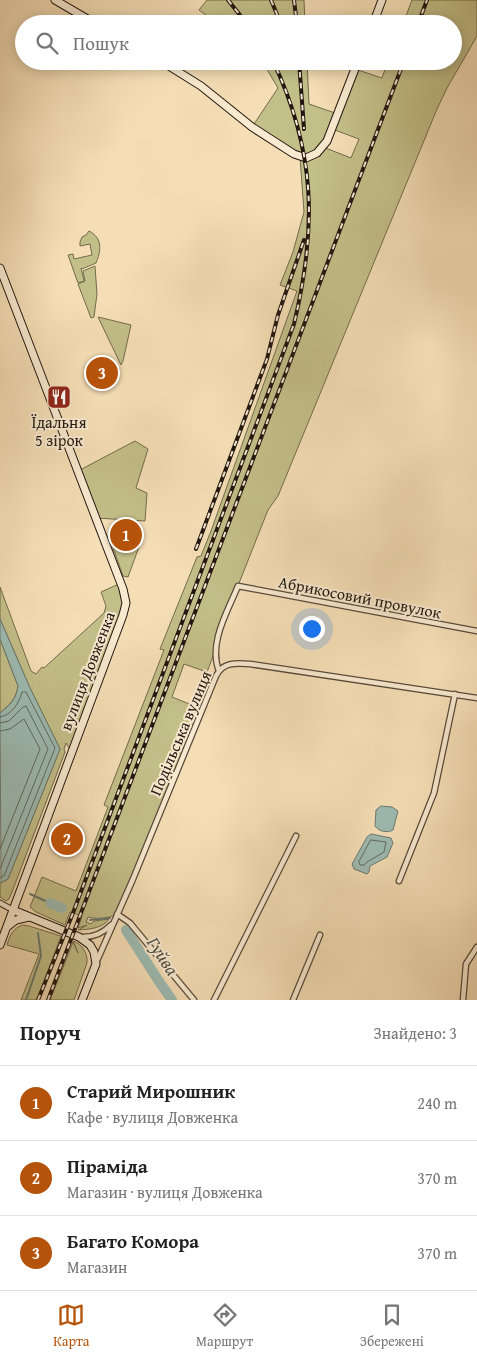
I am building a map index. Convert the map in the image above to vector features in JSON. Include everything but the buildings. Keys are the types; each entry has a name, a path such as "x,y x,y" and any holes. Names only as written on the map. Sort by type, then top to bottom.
{"main road":[{"path":"54,0 80,15"},
{"path":"376,15 382,0"},
{"path":"175,70 201,86 252,128 294,154 306,158 317,153 327,141 355,70"},
{"name":"вулиця Довженка","path":"0,268 123,589 126,603 124,615 0,945"},
{"path":"17,898 24,911 32,918"},
{"path":"13,910 79,937 92,948 96,964 82,1000"},
{"path":"6,929 16,920 32,918"}],"street":[{"name":"Абрикосовий провулок","path":"219,671 215,657 218,638 238,586 477,631"},
{"name":"Подільська вулиця","path":"96,964 219,671 227,664 238,663 477,698"},
{"path":"399,881 434,793 455,694"},
{"path":"214,1000 296,836"},
{"path":"0,903 13,910"},
{"path":"118,914 130,923 194,1000"},
{"path":"79,937 91,937 100,934 115,920"},
{"path":"293,1000 320,935"},
{"path":"463,1000 466,964 477,947"}],"shaded area":[{"path":"207,0 304,0 305,15 206,15 199,10"},
{"path":"412,0 477,0 477,36 462,62 462,15 406,15"},
{"path":"267,70 307,70 309,104 338,114 355,70 382,78 385,70 457,70 437,109 278,496 268,510 222,626 207,672 184,664 172,697 202,709 117,914 103,918 88,917 86,922 91,924 94,921 109,919 99,927 78,930 87,925 78,928 82,916 70,912 65,925 36,912 30,907 42,877 76,891 108,807 104,805 164,650 160,649 197,557 201,556 211,531 297,291 280,285 293,252 304,212 300,157 252,127 278,88","holes":["332,129 359,139 351,158 323,147"]},
{"path":"89,231 99,241 99,254 96,263 81,268 84,281 78,283 68,255 73,254 74,259 92,255 90,244 80,246 82,237"},
{"path":"95,266 97,294 94,317 91,318 78,284 85,281 83,271"},
{"path":"98,317 131,325 121,365"},
{"path":"135,441 148,449 136,488 147,493 145,521 96,518 78,471"},
{"path":"111,542 118,542 119,545 140,544 128,577 123,576"},
{"path":"121,583 126,598 71,751 66,743 65,752 12,892 6,901 0,897 0,883 8,879 60,749 30,688 0,619 0,587 31,671 36,674 104,613 106,606 101,592"},
{"path":"0,639 18,686 14,699 0,713"},
{"path":"23,925 61,936 37,1000 21,1000 39,954 7,945 12,932"},
{"path":"73,941 84,949 87,959 74,1000 50,1000 73,942 78,953"}],"water":[{"path":"0,619 30,688 60,749 8,879 1,883 0,713 12,702 18,686 0,639"},
{"path":"381,806 392,807 398,811 393,830 391,831 381,831 375,826 376,810"},
{"path":"371,834 391,838 393,843 387,857 370,866 367,874 354,869 352,864 367,837"}],"waterway":[{"path":"30,894 50,903"},
{"name":"Гуйва","path":"50,903 62,908"},
{"path":"90,920 110,918"},
{"name":"Гуйва","path":"126,930 172,1000"},
{"name":"Гуйва","path":"26,1000 41,956 38,933"}],"railway":[{"path":"228,0 240,15"},
{"path":"271,0 277,15"},
{"path":"294,0 296,15"},
{"path":"421,15 427,0"},
{"path":"38,1000 73,913 294,324 306,255 309,223 308,191 305,159 298,127 277,70"},
{"path":"300,70 304,129"},
{"path":"48,1000 401,70"},
{"path":"196,549 267,359 278,315 304,240"}],"place":[{"name":"Багато Комора","path":"102,373"},
{"name":"Їдальня 5 зірок","path":"59,397"},
{"name":"Старий Мирошник","path":"126,535"},
{"name":"Піраміда","path":"67,839"}]}
